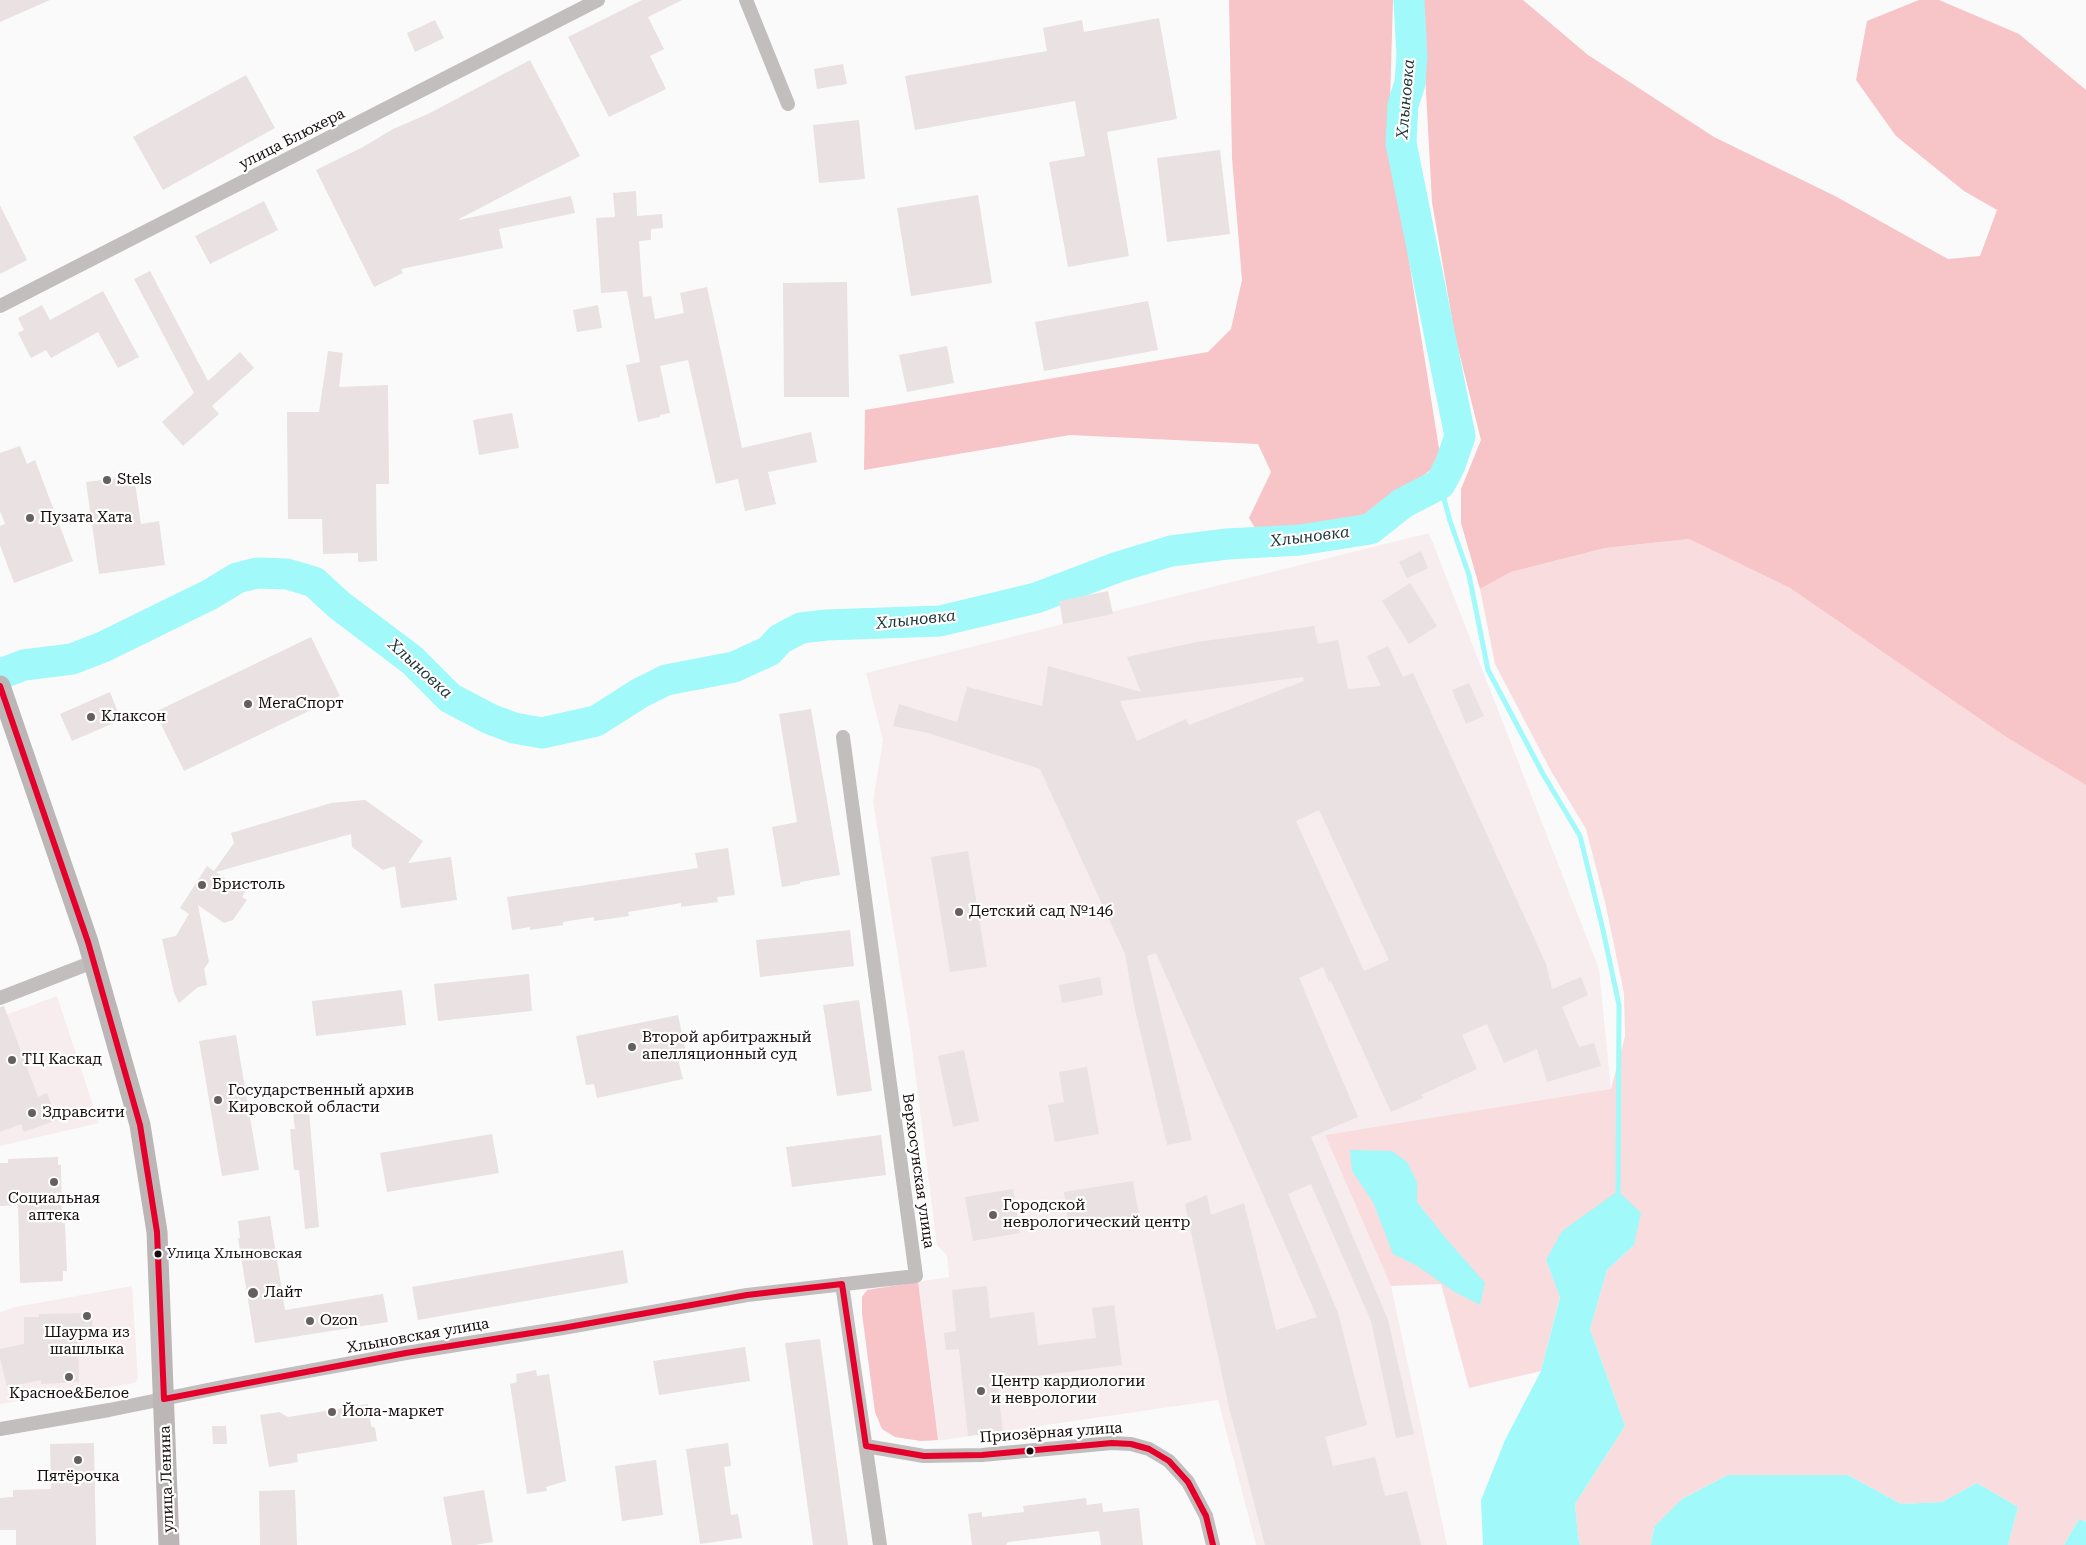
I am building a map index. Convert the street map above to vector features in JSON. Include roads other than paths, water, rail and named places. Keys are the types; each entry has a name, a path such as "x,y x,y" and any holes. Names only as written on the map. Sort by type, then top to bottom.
{"main road":[{"name":"улица Ленина","path":"0,686 93,962 140,1125 157,1232 168,1545"}],"street":[{"name":"улица Блюхера","path":"0,306 598,0"},
{"path":"746,0 788,104"},
{"name":"Верхосунская улица","path":"842,1284 916,1276 843,736"},
{"path":"0,998 93,962"},
{"path":"842,1284 880,1545"},
{"name":"Хлыновская улица","path":"0,1429 406,1353 573,1327 748,1295 842,1284"},
{"name":"Приозёрная улица","path":"866,1446 924,1456 982,1455 1112,1443 1132,1444 1149,1448 1169,1461 1188,1482 1206,1516 1213,1545"}],"water":[{"path":"1350,1150 1392,1151 1407,1162 1417,1182 1417,1202 1485,1283 1480,1305 1453,1291 1419,1267 1393,1254 1373,1202 1352,1171"},
{"path":"1618,1191 1641,1213 1634,1245 1607,1270 1590,1329 1625,1426 1575,1504 1580,1545 1483,1545 1481,1500 1505,1440 1541,1371 1560,1297 1546,1260 1562,1231"},
{"path":"1728,1475 1848,1475 1901,1504 1942,1502 1977,1483 2018,1507 2008,1545 1651,1545 1654,1527 1682,1499"},
{"path":"2079,1519 2086,1522 2086,1545 2064,1545"}],"waterway":[{"name":"Хлыновка","path":"0,674 24,665 72,659 103,647 211,594 237,578 257,573 287,574 314,582 339,605 412,660 450,698 490,719 514,728 542,733 596,721 640,693 666,680 734,667 769,651 780,639 801,628 826,625 940,621 1036,598 1118,567 1171,551 1227,544 1300,540 1370,529 1403,503 1440,484 1450,465 1460,436 1401,143 1403,105 1410,83 1412,56 1409,0"},
{"path":"1440,484 1450,521 1469,575 1488,670 1543,774 1580,836 1619,1005 1618,1191"}],"place":[{"name":"Stels","path":"107,480"},
{"name":"Пузата Хата","path":"30,518"},
{"name":"МегаСпорт","path":"248,704"},
{"name":"Клаксон","path":"91,717"},
{"name":"Бристоль","path":"202,885"},
{"name":"Детский сад №146","path":"959,912"},
{"name":"Второй арбитражный апелляционный суд","path":"632,1047"},
{"name":"ТЦ Каскад","path":"12,1060"},
{"name":"Государственный архив Кировской области","path":"218,1100"},
{"name":"Здравсити","path":"32,1113"},
{"name":"Социальная аптека","path":"54,1182"},
{"name":"Городской неврологический центр","path":"993,1215"},
{"name":"Улица Хлыновская","path":"158,1254"},
{"name":"Лайт","path":"253,1293"},
{"name":"Шаурма из шашлыка","path":"87,1316"},
{"name":"Ozon","path":"310,1321"},
{"name":"Красное&Белое","path":"69,1377"},
{"name":"Центр кардиологии и неврологии","path":"981,1391"},
{"name":"Йола-маркет","path":"332,1412"},
{"name":"Пятёрочка","path":"78,1460"}]}
